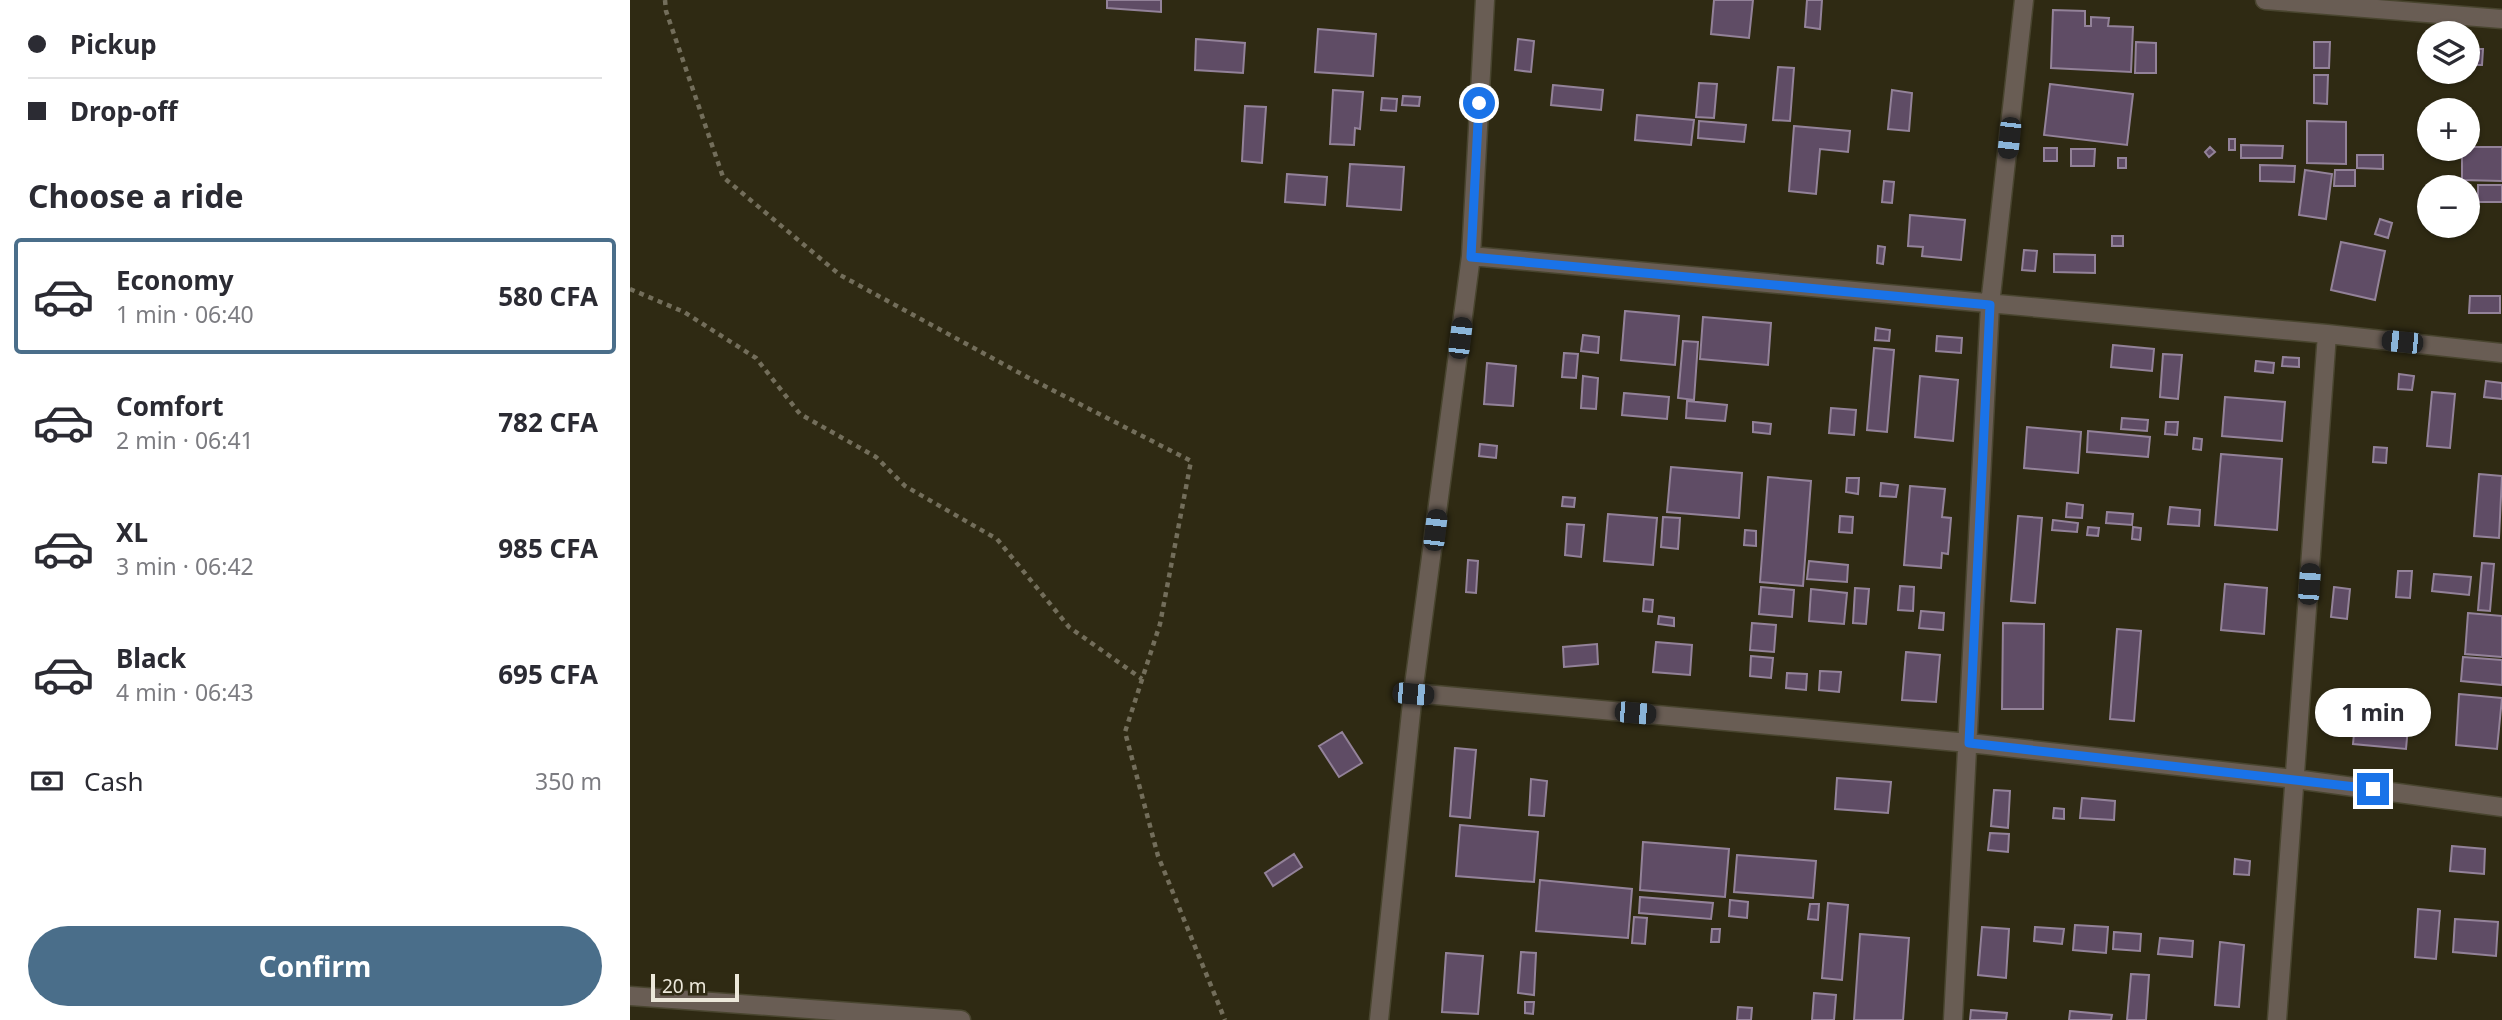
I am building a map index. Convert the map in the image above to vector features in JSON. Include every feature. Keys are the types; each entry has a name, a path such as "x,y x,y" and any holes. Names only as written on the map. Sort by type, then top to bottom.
{"street":[{"path":"1379,1020 1413,694 1471,257 1485,0"},
{"path":"1953,1020 1990,305 2024,0"},
{"path":"2265,0 2502,19"},
{"path":"1471,257 2327,334 2502,353"},
{"path":"2277,1020 2327,334"},
{"path":"1413,694 1969,743 2295,779 2502,807"},
{"path":"630,996 961,1020"}],"path":[{"path":"665,0 666,12 723,177 840,275 1027,377 1191,461 1160,624 1125,732 1158,856 1224,1020"},
{"path":"630,289 684,312 757,358 800,414 876,457 905,486 997,539 1069,627 1142,679"}],"building":[{"path":"1107,0 1161,0 1161,12 1107,8"},
{"path":"1714,0 1753,0 1749,38 1711,34"},
{"path":"1807,0 1822,0 1820,29 1805,27"},
{"path":"2053,10 2085,11 2085,26 2091,26 2091,17 2109,18 2108,26 2133,27 2131,72 2051,68"},
{"path":"1318,29 1376,34 1373,76 1315,72"},
{"path":"1196,39 1245,43 1243,73 1195,70"},
{"path":"1518,39 1534,41 1531,72 1515,70"},
{"path":"2136,42 2156,43 2156,73 2135,73"},
{"path":"2314,42 2330,42 2329,68 2314,68"},
{"path":"2480,49 2483,49 2480,65"},
{"path":"1778,67 1794,68 1790,121 1773,120"},
{"path":"2314,75 2328,75 2327,104 2314,103"},
{"path":"1699,83 1717,84 1714,118 1696,117"},
{"path":"2050,84 2133,94 2127,145 2044,135"},
{"path":"1553,85 1603,90 1601,110 1551,105"},
{"path":"1333,90 1363,92 1360,129 1355,128 1354,145 1330,144"},
{"path":"1892,90 1912,93 1909,131 1888,129"},
{"path":"1403,96 1420,97 1419,106 1402,105"},
{"path":"1382,98 1397,99 1396,111 1381,110"},
{"path":"1245,106 1266,107 1262,163 1242,161"},
{"path":"1637,115 1694,120 1691,145 1635,140"},
{"path":"1699,121 1746,125 1744,142 1698,138"},
{"path":"2307,121 2346,122 2346,164 2307,163"},
{"path":"1794,126 1850,131 1848,152 1820,149 1816,194 1789,191"},
{"path":"2229,139 2235,139 2235,150 2229,150"},
{"path":"2241,145 2283,146 2282,158 2241,158"},
{"path":"2210,147 2215,152 2209,157 2205,152"},
{"path":"2480,147 2502,147 2502,181 2480,180 2480,175 2462,175 2462,161 2480,161"},
{"path":"2044,148 2057,148 2057,161 2044,161"},
{"path":"2071,149 2095,149 2094,166 2071,166"},
{"path":"2357,155 2383,155 2383,169 2357,168"},
{"path":"2118,158 2126,158 2126,168 2118,168"},
{"path":"1350,164 1404,167 1401,210 1347,206"},
{"path":"2260,165 2295,166 2294,182 2260,181"},
{"path":"2305,170 2332,174 2326,219 2299,215"},
{"path":"2335,170 2355,170 2355,186 2334,186"},
{"path":"1287,174 1327,177 1325,205 1285,202"},
{"path":"1884,181 1894,182 1892,203 1882,202"},
{"path":"2480,185 2502,185 2502,202 2480,202"},
{"path":"1910,215 1965,220 1961,260 1922,256 1923,247 1908,246"},
{"path":"2380,219 2392,223 2388,238 2375,234"},
{"path":"2112,236 2123,236 2123,246 2112,246"},
{"path":"2341,242 2385,251 2375,300 2331,290"},
{"path":"1878,246 1885,247 1883,264 1877,263"},
{"path":"2024,250 2037,251 2035,271 2022,270"},
{"path":"2054,254 2095,255 2095,273 2054,272"},
{"path":"2470,296 2500,296 2500,313 2469,313"},
{"path":"1625,311 1679,316 1675,365 1621,360"},
{"path":"1703,317 1771,323 1768,365 1700,359"},
{"path":"1876,328 1890,330 1889,341 1875,340"},
{"path":"1583,335 1599,337 1598,353 1581,351"},
{"path":"1937,336 1962,338 1961,353 1936,351"},
{"path":"1683,341 1698,342 1694,400 1678,398"},
{"path":"2113,345 2154,349 2152,371 2111,367"},
{"path":"1874,348 1894,350 1887,432 1867,430"},
{"path":"1564,353 1578,354 1576,378 1562,377"},
{"path":"2163,354 2182,355 2178,399 2160,397"},
{"path":"2283,357 2299,358 2299,367 2282,366"},
{"path":"2256,361 2274,363 2273,373 2255,371"},
{"path":"1487,363 1516,366 1513,406 1484,404"},
{"path":"2399,374 2414,376 2412,390 2398,389"},
{"path":"1583,376 1598,378 1596,409 1581,408"},
{"path":"1920,376 1958,380 1953,441 1915,437"},
{"path":"2486,381 2502,383 2502,399 2484,397"},
{"path":"2432,392 2455,394 2450,448 2427,446"},
{"path":"1624,393 1669,397 1667,419 1622,415"},
{"path":"2225,397 2285,402 2282,441 2222,436"},
{"path":"1687,401 1727,405 1725,421 1686,418"},
{"path":"1831,408 1856,410 1854,435 1829,433"},
{"path":"2122,418 2148,420 2147,431 2121,429"},
{"path":"1753,422 1771,424 1770,434 1753,432"},
{"path":"2166,422 2178,422 2177,435 2165,434"},
{"path":"2027,427 2081,432 2078,473 2024,468"},
{"path":"2088,431 2150,437 2148,457 2087,452"},
{"path":"2194,438 2202,439 2201,450 2193,449"},
{"path":"1480,444 1497,446 1496,458 1479,456"},
{"path":"2374,447 2387,448 2386,463 2373,462"},
{"path":"2221,454 2282,459 2277,530 2215,525"},
{"path":"1671,467 1742,473 1739,518 1667,512"},
{"path":"2479,474 2502,476 2499,538 2474,536"},
{"path":"1768,477 1811,481 1803,586 1760,582"},
{"path":"1847,478 1859,478 1858,494 1846,492"},
{"path":"1881,483 1898,485 1896,497 1880,496"},
{"path":"1910,486 1945,489 1942,517 1951,518 1948,554 1942,553 1941,568 1904,565"},
{"path":"1563,497 1575,498 1574,507 1562,506"},
{"path":"2067,503 2083,505 2082,518 2066,517"},
{"path":"2170,507 2200,510 2199,526 2168,524"},
{"path":"2107,512 2133,514 2132,525 2106,523"},
{"path":"1608,514 1657,518 1653,565 1604,561"},
{"path":"1840,516 1853,517 1852,533 1839,532"},
{"path":"2018,516 2042,518 2035,603 2011,601"},
{"path":"1663,517 1680,518 1678,549 1661,547"},
{"path":"2053,520 2078,523 2077,532 2052,530"},
{"path":"1567,524 1584,525 1581,557 1565,555"},
{"path":"2088,527 2099,528 2098,536 2087,535"},
{"path":"2133,527 2141,528 2140,540 2132,539"},
{"path":"1745,530 1756,531 1756,546 1744,545"},
{"path":"1468,560 1478,561 1476,593 1466,592"},
{"path":"1809,561 1848,565 1847,582 1807,579"},
{"path":"2482,563 2494,564 2490,611 2478,610"},
{"path":"2398,571 2412,571 2410,598 2396,597"},
{"path":"2434,574 2471,577 2469,595 2432,591"},
{"path":"2225,584 2267,588 2264,634 2221,630"},
{"path":"1900,586 1914,587 1913,611 1898,610"},
{"path":"1761,587 1794,590 1792,617 1759,614"},
{"path":"2334,587 2350,589 2347,619 2331,617"},
{"path":"1855,588 1869,589 1866,624 1853,623"},
{"path":"1811,589 1847,593 1844,624 1809,621"},
{"path":"1644,599 1653,600 1652,612 1643,611"},
{"path":"1921,611 1944,613 1943,630 1919,628"},
{"path":"2468,613 2502,616 2502,657 2465,654"},
{"path":"1659,616 1674,618 1674,626 1658,624"},
{"path":"1752,623 1776,625 1774,652 1750,650"},
{"path":"2003,623 2044,624 2043,709 2002,709"},
{"path":"2117,629 2141,631 2134,721 2110,719"},
{"path":"1656,642 1692,645 1690,675 1653,672"},
{"path":"1597,644 1598,664 1564,667 1563,647"},
{"path":"1906,652 1940,655 1936,702 1902,700"},
{"path":"1751,656 1773,658 1771,678 1750,676"},
{"path":"2463,657 2502,660 2502,685 2461,681"},
{"path":"1820,671 1841,672 1839,692 1819,690"},
{"path":"1787,673 1807,674 1806,690 1786,688"},
{"path":"2459,694 2502,698 2497,749 2456,745"},
{"path":"2356,712 2409,716 2406,749 2353,744"},
{"path":"1342,732 1362,763 1339,777 1319,746"},
{"path":"1455,748 1476,750 1470,818 1450,816"},
{"path":"1837,778 1891,782 1888,813 1835,809"},
{"path":"1531,779 1547,781 1544,816 1529,815"},
{"path":"1994,790 2010,791 2008,828 1991,826"},
{"path":"2082,798 2115,801 2114,820 2080,818"},
{"path":"2054,808 2064,809 2064,819 2053,818"},
{"path":"1460,825 1538,832 1534,882 1456,876"},
{"path":"1990,833 2009,834 2008,852 1988,850"},
{"path":"1643,842 1729,849 1725,897 1640,890"},
{"path":"2452,846 2485,849 2484,874 2450,871"},
{"path":"1294,854 1302,867 1273,886 1265,873"},
{"path":"1737,855 1816,861 1813,898 1734,892"},
{"path":"2235,859 2250,861 2249,875 2234,874"},
{"path":"1540,880 1632,889 1628,938 1536,931"},
{"path":"1640,897 1713,903 1711,919 1639,913"},
{"path":"1730,900 1748,902 1747,918 1729,916"},
{"path":"1828,903 1848,905 1842,980 1822,978"},
{"path":"1810,904 1819,904 1818,920 1808,919"},
{"path":"2418,909 2440,911 2436,959 2415,957"},
{"path":"1634,917 1647,918 1645,944 1632,943"},
{"path":"2455,919 2498,922 2496,956 2453,952"},
{"path":"2075,925 2108,927 2106,953 2073,950"},
{"path":"1982,927 2009,929 2006,978 1978,975"},
{"path":"2035,927 2064,929 2062,944 2034,941"},
{"path":"1712,929 1720,929 1719,942 1711,942"},
{"path":"2114,932 2141,934 2140,951 2113,949"},
{"path":"1860,934 1909,938 1903,1020 1854,1020"},
{"path":"2160,938 2193,941 2192,957 2158,954"},
{"path":"2220,942 2244,945 2239,1007 2215,1005"},
{"path":"1521,952 1536,953 1534,995 1518,993"},
{"path":"1446,953 1483,956 1478,1014 1442,1012"},
{"path":"2131,974 2149,975 2146,1020 2127,1020"},
{"path":"1814,993 1836,995 1834,1020 1812,1020"},
{"path":"1525,1002 1534,1002 1533,1014 1525,1013"},
{"path":"1738,1007 1752,1008 1751,1020 1737,1020"},
{"path":"1971,1010 2007,1013 2006,1020 1970,1020"},
{"path":"2070,1011 2112,1015 2111,1020 2069,1020"}],"route":[{"path":"1479,103 1471,257 1990,305 1969,743 2373,789"}]}
